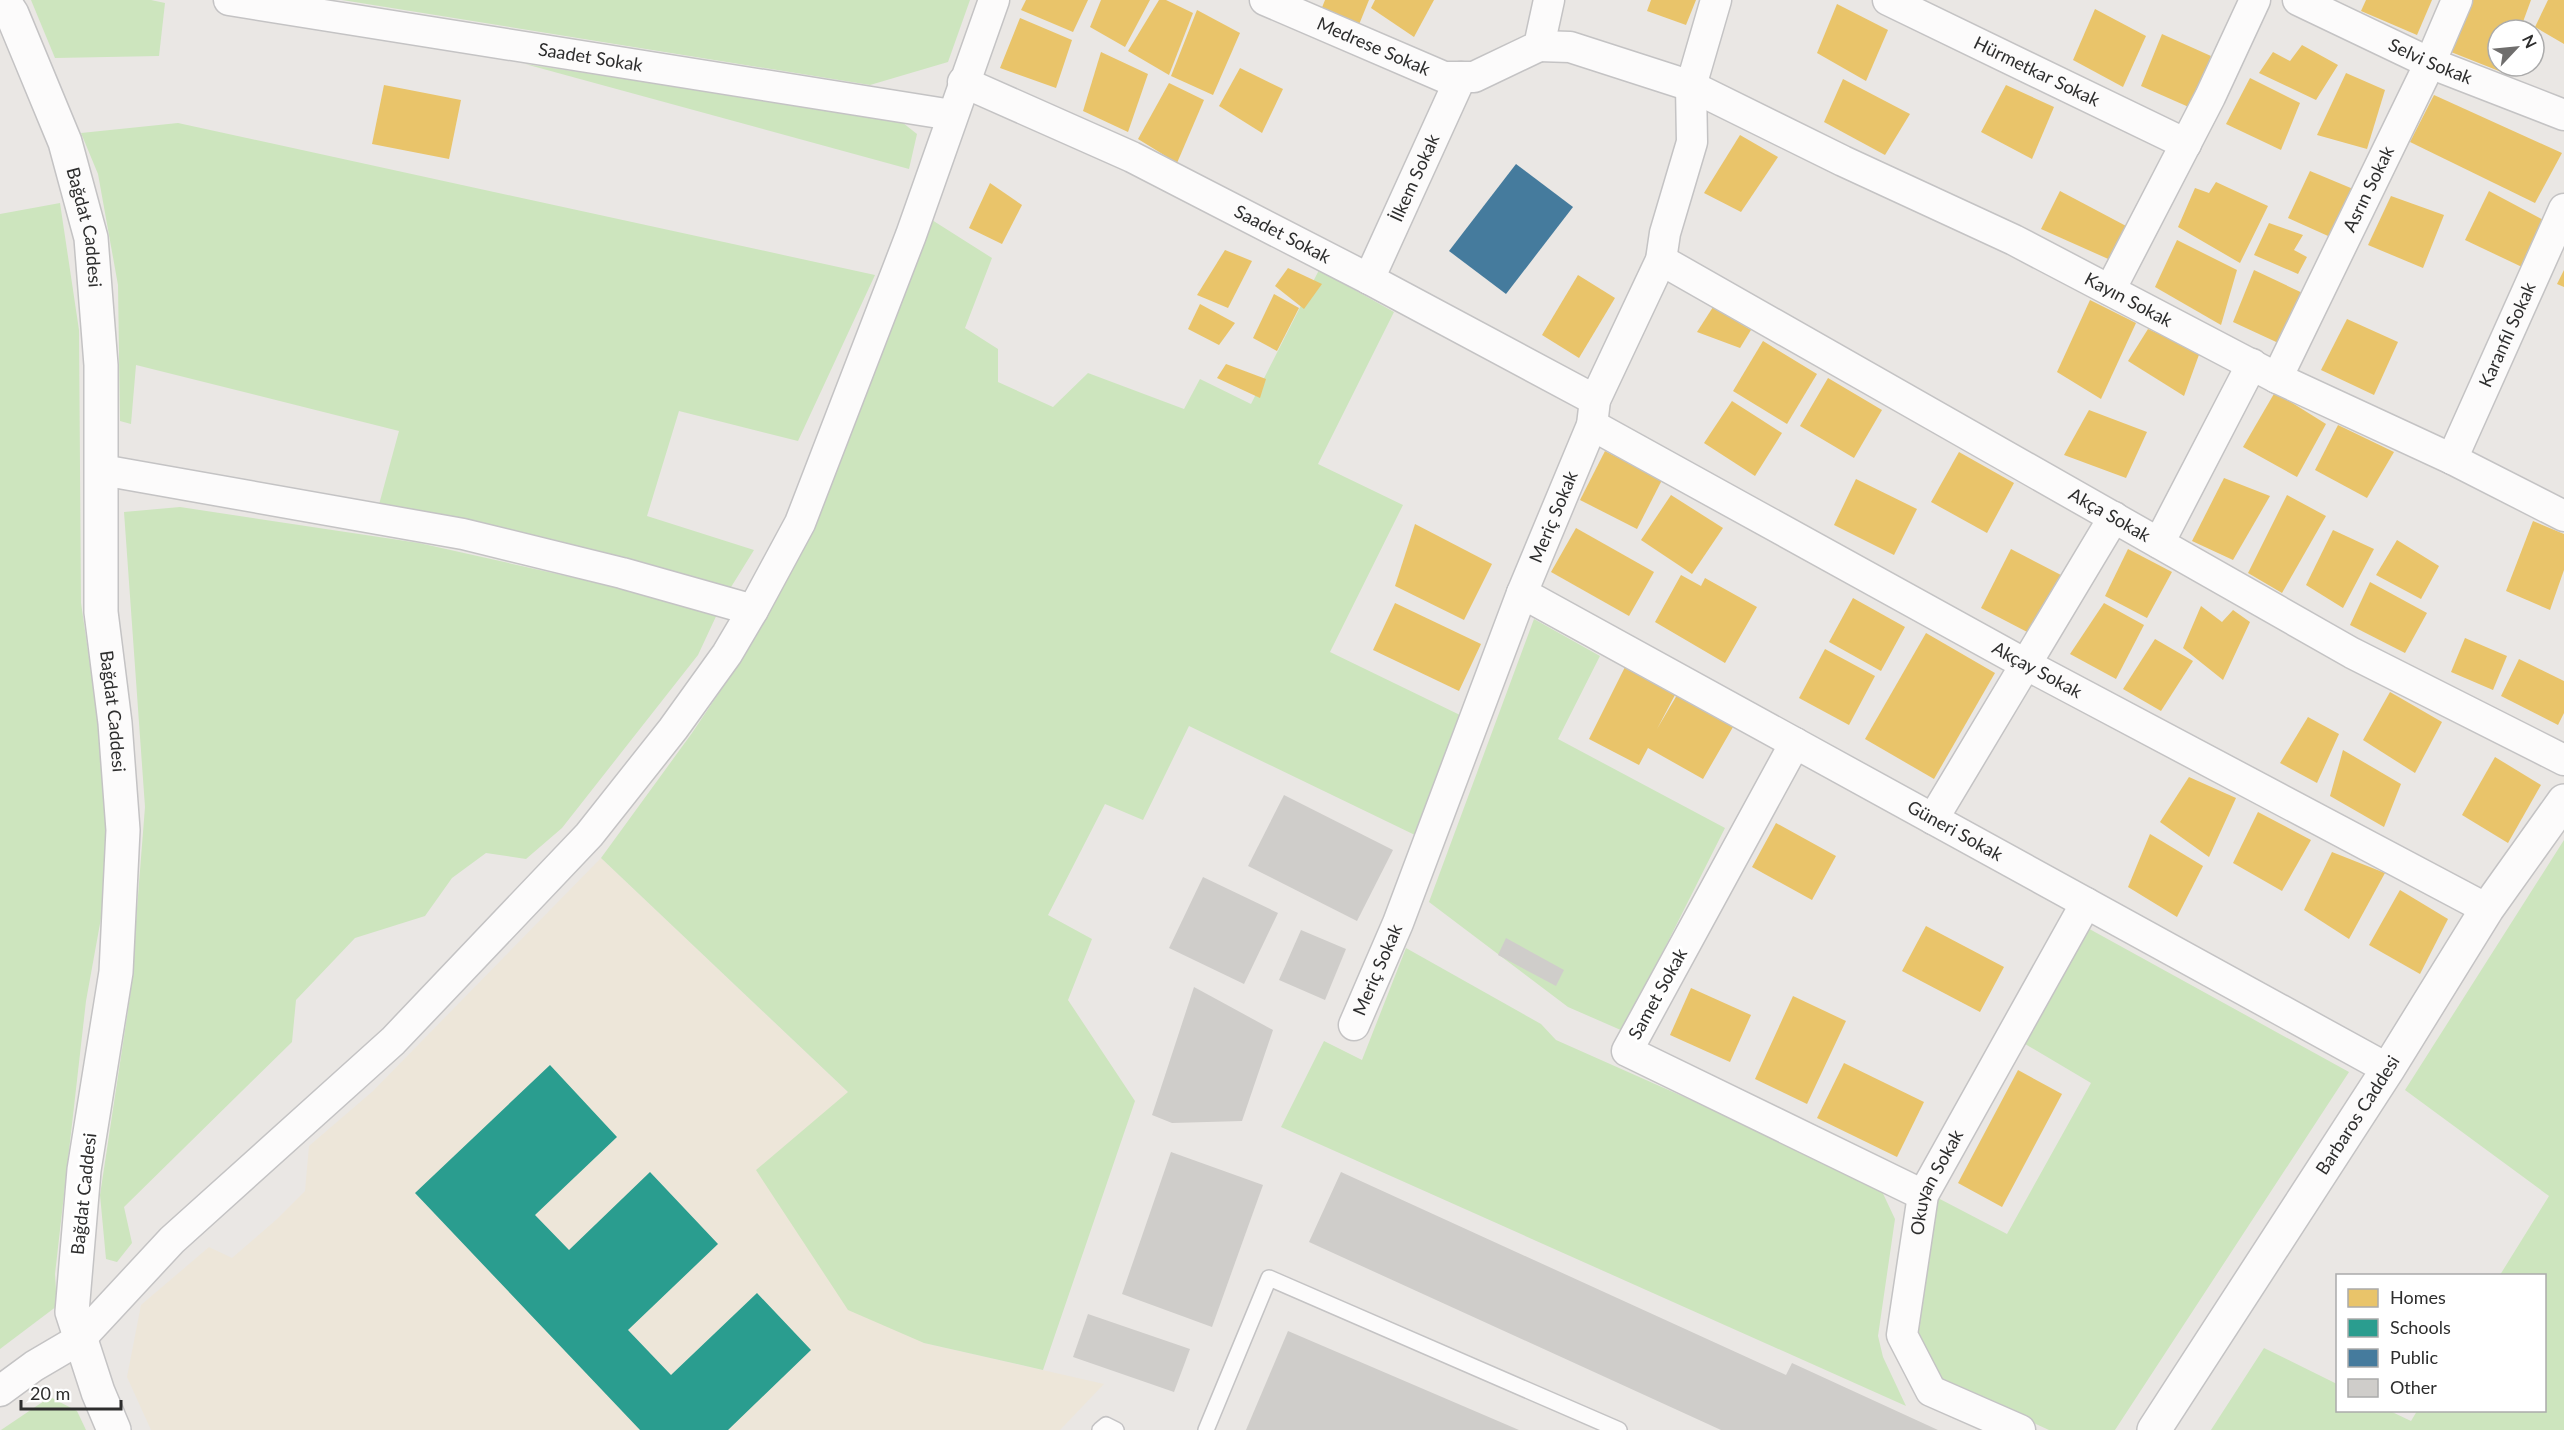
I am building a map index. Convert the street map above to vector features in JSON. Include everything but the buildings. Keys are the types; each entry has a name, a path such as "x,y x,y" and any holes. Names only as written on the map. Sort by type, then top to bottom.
{"street":[{"name":"Bağdat Caddesi","path":"3,0 12,14 65,141 91,238 101,365 101,612 115,723 123,830 116,972 84,1170 72,1312 114,1430"},
{"name":"Saadet Sokak","path":"229,0 952,115"},
{"path":"0,1391 34,1366 80,1339 172,1240 393,1041 589,836 673,729 727,654 800,523 911,235 963,82 994,0"},
{"name":"Medrese Sokak","path":"1265,0 1444,77 1474,77 1539,46"},
{"path":"1539,46 1549,0"},
{"name":"Meriç Sokak","path":"1354,1025 1398,923 1522,593 1593,412 1661,260 1665,233 1692,142 1691,86 1716,0"},
{"name":"Hürmetkar Sokak","path":"1888,0 2186,144"},
{"path":"2110,290 2186,144 2254,0"},
{"name":"Selvi Sokak","path":"2298,0 2430,63 2564,115"},
{"name":"Asrın Sokak","path":"2159,543 2264,371 2430,63 2457,0"},
{"name":"Kayın Sokak","path":"1539,46 1570,47 1691,86 1843,161 2014,240 2264,371 2452,459 2564,516"},
{"name":"İlkem Sokak","path":"1369,279 1461,77"},
{"name":"Saadet Sokak","path":"963,82 1132,157 1369,279 1593,412"},
{"name":"Karanfil Sokak","path":"2452,459 2564,210"},
{"name":"Akça Sokak","path":"1661,260 2352,653 2564,760"},
{"name":"Akçay Sokak","path":"1593,412 2027,665 2487,909"},
{"path":"102,470 463,534 622,573 753,610"},
{"path":"1933,819 2114,517"},
{"name":"Güneri Sokak","path":"1522,593 2388,1069"},
{"name":"Samet Sokak","path":"1795,743 1627,1051 1923,1195"},
{"name":"Barbaros Caddesi","path":"2154,1430 2388,1069 2487,909 2564,801"},
{"name":"Okuyan Sokak","path":"2020,1430 1931,1391 1902,1335 1923,1195 2086,903"}],"lane":[{"path":"1206,1430 1269,1278 1619,1430"},
{"path":"1100,1430 1106,1425 1116,1430"}],"shaded area":[{"path":"601,858 848,1092 924,1343 1104,1384 1060,1430 151,1430 127,1377 141,1305 209,1247 232,1258 277,1219 305,1191 309,1146 373,1091"}],"green space":[{"path":"31,0 151,0 165,3 159,56 55,58"},
{"path":"342,0 970,0 948,62 870,85"},
{"path":"525,64 898,119 917,134 909,169"},
{"path":"178,123 875,275 798,441 679,411 647,516 754,550 728,592 377,512 399,431 136,365 131,424 120,421 118,285 98,174 81,133"},
{"path":"60,203 79,330 81,603 107,781 109,874 86,1001 55,1274 57,1306 0,1349 0,214"},
{"path":"932,220 992,258 965,328 998,349 998,382 1053,407 1088,373 1184,409 1200,379 1251,404 1319,270 1394,312 1318,464 1403,505 1330,652 1462,716 1417,836 1189,726 1143,820 1105,804 1048,915 1092,939 1068,1000 1135,1101 1043,1370 924,1343 848,1310 756,1170 848,1092 601,858 692,733 745,654 811,526 854,409"},
{"path":"180,507 419,543 719,610 698,655 562,828 526,859 486,853 452,878 425,916 355,938 296,1000 292,1042 124,1207 132,1243 117,1262 106,1259 100,1195 130,997 145,807 124,512"},
{"path":"1534,619 1600,656 1558,739 1725,828 1623,1031 1568,1007 1429,902"},
{"path":"2564,840 2564,1430 2211,1430 2264,1348 2336,1384 2336,1412 2392,1412 2411,1421 2416,1412 2546,1412 2546,1274 2501,1274 2549,1196 2405,1090"},
{"path":"2084,926 2349,1072 2115,1430 2049,1430 1936,1378 1916,1341 1936,1197 2007,1234 2091,1083 2020,1041"},
{"path":"1406,948 1541,1024 1556,1040 1878,1183 1895,1219 1878,1336 1883,1357 1906,1406 1281,1127 1324,1041 1362,1060"},
{"path":"50,1397 77,1411 86,1430 1,1430"}]}
